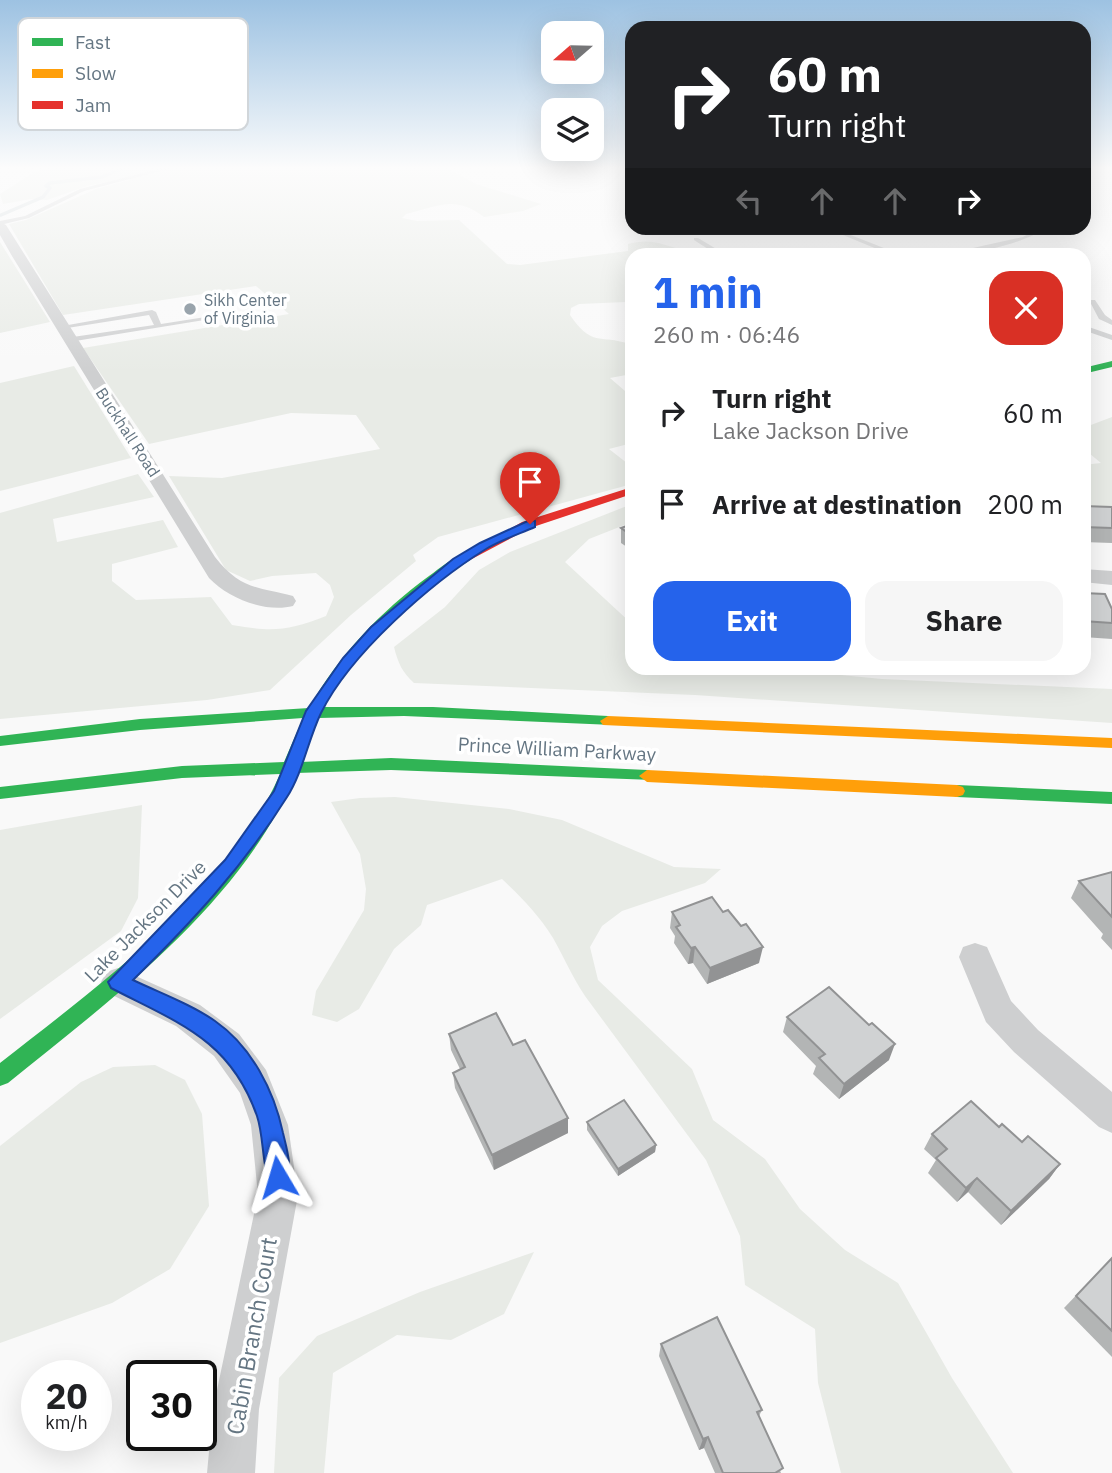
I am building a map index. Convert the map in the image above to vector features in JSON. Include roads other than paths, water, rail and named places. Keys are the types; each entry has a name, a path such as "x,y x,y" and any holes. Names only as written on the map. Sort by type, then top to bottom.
{"main road":[{"path":"1091,369 1112,363"},
{"name":"Lake Jackson Drive","path":"0,1076 118,982 180,922 231,865 273,807 314,711 348,662 376,630 458,562 513,531 625,492"},
{"name":"Prince William Parkway","path":"0,741 81,730 314,711 379,711 1112,743"},
{"name":"Prince William Parkway","path":"0,793 181,772 391,764 483,766 1112,798"}],"street":[{"name":"Buckhall Road","path":"6,235 216,573 238,590 285,601"},
{"path":"1091,576 1112,578"},
{"path":"975,957 998,1011 1026,1041 1112,1115"},
{"name":"Cabin Branch Court","path":"118,982 206,1027 230,1048 253,1079 269,1118 278,1159 278,1195 236,1409 231,1473"}],"lane":[{"path":"847,235 880,248"},
{"path":"978,248 1030,235"},
{"path":"696,239 711,248"},
{"path":"1092,302 1102,317 1112,323"},
{"path":"65,333 152,312 158,326"},
{"path":"65,333 158,326 230,315"},
{"path":"1091,330 1112,338"}],"place":[{"name":"Sikh Center of Virginia","path":"190,309"}]}
